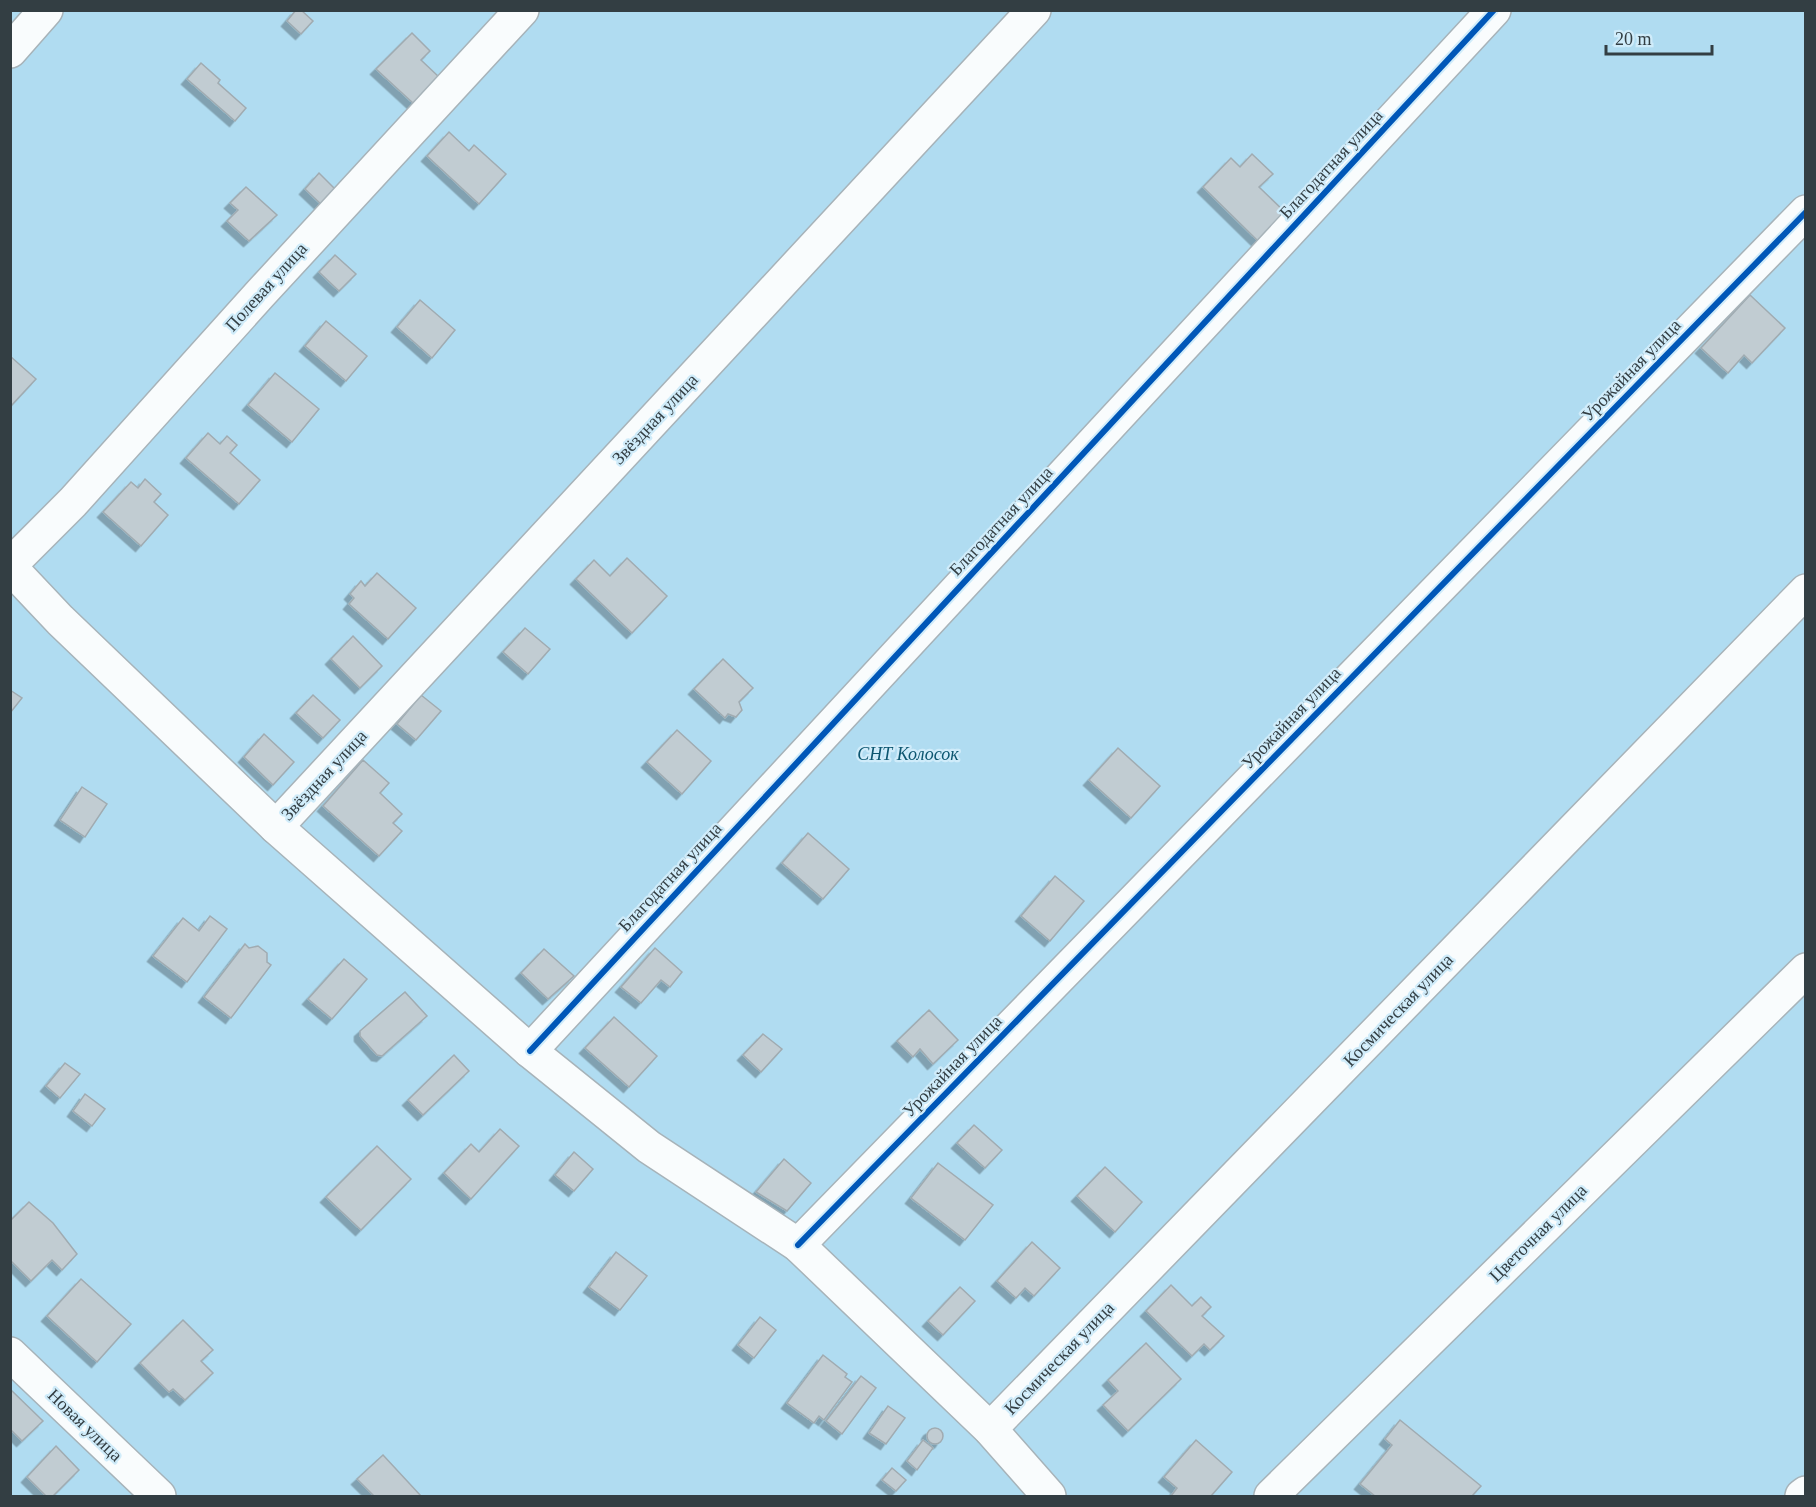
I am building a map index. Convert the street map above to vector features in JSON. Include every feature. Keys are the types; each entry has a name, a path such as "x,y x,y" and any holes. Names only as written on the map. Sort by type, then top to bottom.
{"street":[{"path":"10,51 46,10"},
{"name":"Полевая улица","path":"10,566 73,502 260,294 522,10"},
{"name":"Звёздная улица","path":"276,827 1034,10"},
{"name":"Благодатная улица","path":"530,1051 1494,10"},
{"name":"Урожайная улица","path":"798,1245 1806,212"},
{"path":"10,566 60,620 276,827 530,1051 649,1147 798,1245 990,1429 1049,1497"},
{"name":"Космическая улица","path":"990,1429 1806,591"},
{"name":"Цветочная улица","path":"1271,1497 1806,970"},
{"name":"Новая улица","path":"10,1354 159,1497"},
{"path":"1802,1497 1806,1493"}],"green space":[{"name":"СНТ Колосок","path":"10,11 1805,11 1805,1496 11,1496"}],"building":[{"path":"296,10 301,10 313,21 301,34 287,21"},
{"path":"412,33 430,51 421,60 439,77 414,104 376,69"},
{"path":"201,63 220,80 218,83 246,108 235,121 187,79"},
{"path":"449,132 469,151 474,145 506,174 479,204 427,156"},
{"path":"1252,154 1273,174 1259,187 1286,213 1258,241 1203,187 1231,158 1240,167"},
{"path":"319,173 338,192 324,207 305,189"},
{"path":"246,187 277,215 249,241 227,221 238,210 230,203"},
{"path":"335,255 356,274 339,291 319,272"},
{"path":"1750,295 1785,328 1752,363 1744,355 1728,373 1701,348"},
{"path":"420,300 455,330 432,358 397,327"},
{"path":"326,321 367,356 346,381 305,346"},
{"path":"10,356 36,379 10,407"},
{"path":"275,373 319,409 292,442 248,405"},
{"path":"208,433 220,444 227,436 237,445 230,453 260,480 239,504 186,458"},
{"path":"145,479 161,494 154,502 168,515 141,546 103,512 131,482 138,488"},
{"path":"627,558 667,596 632,633 576,579 594,560 610,576"},
{"path":"377,573 416,608 388,639 349,604 354,598 350,594 361,581 365,586"},
{"path":"525,628 550,649 528,674 503,652"},
{"path":"353,636 382,666 360,688 331,659"},
{"path":"723,659 753,688 739,702 742,710 736,717 728,714 725,718 694,689"},
{"path":"10,690 22,698 10,713"},
{"path":"313,695 340,720 323,738 296,713"},
{"path":"421,695 441,711 416,740 397,724"},
{"path":"677,730 711,761 682,794 647,762"},
{"path":"264,734 294,762 273,785 244,757"},
{"path":"1118,748 1160,786 1131,818 1089,780"},
{"path":"363,760 389,783 380,793 402,814 393,823 402,831 379,856 323,806"},
{"path":"82,787 107,804 85,837 60,820"},
{"path":"808,833 849,869 823,899 782,863"},
{"path":"1055,876 1084,901 1050,941 1021,916"},
{"path":"210,916 227,929 187,982 153,956 183,918 199,931"},
{"path":"245,944 249,948 258,946 267,953 267,962 271,965 231,1018 204,997"},
{"path":"655,948 682,972 670,987 661,980 641,1003 621,987"},
{"path":"544,949 574,976 548,999 521,973"},
{"path":"344,959 367,979 332,1019 308,999"},
{"path":"405,992 427,1016 382,1056 377,1055 360,1036 360,1031"},
{"path":"929,1010 958,1040 933,1064 920,1049 913,1057 897,1041"},
{"path":"614,1017 657,1056 629,1087 585,1048"},
{"path":"763,1034 782,1049 761,1072 743,1055"},
{"path":"454,1055 469,1071 423,1115 408,1100"},
{"path":"65,1063 80,1074 60,1098 46,1086"},
{"path":"85,1094 105,1109 92,1126 73,1111"},
{"path":"974,1125 1002,1150 985,1168 957,1143"},
{"path":"500,1129 519,1146 471,1199 444,1173 471,1144 479,1152"},
{"path":"377,1146 411,1179 361,1230 326,1197"},
{"path":"574,1152 593,1169 574,1191 555,1175"},
{"path":"784,1159 811,1183 787,1211 756,1192"},
{"path":"938,1163 993,1205 965,1240 911,1198"},
{"path":"1105,1167 1142,1202 1115,1232 1077,1196"},
{"path":"29,1202 53,1223 77,1254 62,1270 52,1260 31,1281 10,1260 10,1221"},
{"path":"1032,1242 1060,1268 1034,1296 1025,1288 1016,1298 997,1281"},
{"path":"616,1252 647,1276 620,1310 589,1287"},
{"path":"81,1279 131,1324 97,1362 47,1316"},
{"path":"1171,1285 1192,1306 1201,1297 1211,1307 1202,1316 1224,1336 1210,1350 1204,1344 1192,1356 1146,1311"},
{"path":"960,1287 975,1301 943,1335 928,1321"},
{"path":"760,1317 776,1330 754,1358 738,1345"},
{"path":"183,1320 213,1350 201,1361 213,1373 185,1400 173,1389 169,1392 140,1363"},
{"path":"1146,1343 1181,1379 1128,1431 1103,1405 1118,1391 1108,1380"},
{"path":"823,1355 847,1374 845,1377 852,1382 824,1420 819,1416 814,1423 787,1403"},
{"path":"861,1376 876,1388 842,1434 826,1421"},
{"path":"10,1389 43,1421 22,1441 10,1429"},
{"path":"888,1406 905,1418 886,1444 869,1433"},
{"path":"1400,1420 1481,1486 1472,1496 1375,1496 1360,1484 1392,1445 1385,1439"},
{"path":"932,1428 938,1428 943,1436 941,1442 932,1444 927,1439 927,1433"},
{"path":"923,1440 933,1448 917,1470 907,1461"},
{"path":"1196,1440 1232,1472 1211,1496 1171,1496 1177,1488 1164,1477"},
{"path":"56,1446 79,1470 53,1496 46,1496 27,1477"},
{"path":"383,1455 421,1496 374,1496 357,1479"},
{"path":"892,1468 906,1480 896,1491 882,1480"}],"cycle path":[{"path":"530,1051 1494,10"},
{"path":"798,1245 1806,212"}]}
